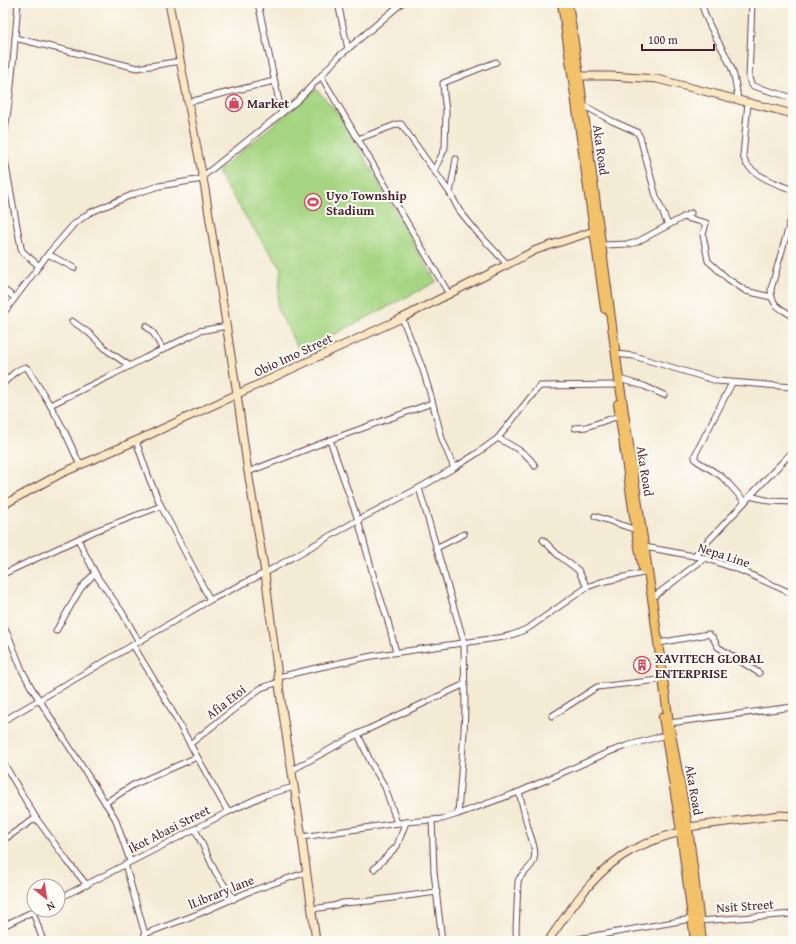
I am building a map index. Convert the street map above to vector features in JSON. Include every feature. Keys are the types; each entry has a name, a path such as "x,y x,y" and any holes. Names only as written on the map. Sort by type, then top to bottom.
{"main road":[{"name":"Aka Road","path":"562,3 583,105 616,354 619,416 681,832 695,920 702,941"},
{"name":"Aka Road","path":"568,3 594,232 617,382 645,547 669,723 688,827 695,920 695,941"}],"street":[{"path":"3,140 11,80 18,3"},
{"path":"169,3 203,179 227,326 248,472 265,573 316,941"},
{"path":"258,3 282,113"},
{"path":"338,3 348,48"},
{"path":"203,179 202,177 298,100 337,58 402,3"},
{"path":"702,3 707,20 729,61 734,74 738,100"},
{"path":"752,3 749,78 751,84 753,86 793,98"},
{"path":"15,38 137,68 181,61"},
{"path":"434,170 445,148 446,111 444,83 496,62"},
{"path":"321,76 449,294"},
{"path":"576,76 610,76 657,79 793,114"},
{"path":"189,102 274,81"},
{"path":"748,102 743,156 746,164 760,176 793,190"},
{"path":"583,105 612,121 637,132 640,137 656,196 668,225"},
{"path":"358,139 401,124 450,193 459,210 476,231 507,264"},
{"path":"3,150 21,248 23,252 39,266"},
{"path":"450,193 456,159"},
{"path":"3,314 48,254 74,224 89,213 134,194 159,186 203,179"},
{"path":"793,212 771,289 771,297 774,303 793,316"},
{"path":"602,245 630,244 637,242 691,213"},
{"path":"683,217 706,223 703,235 708,261 728,279 746,290 771,297"},
{"name":"Obio Imo Street","path":"3,505 62,473 136,441 402,318 536,250 594,232"},
{"path":"48,254 74,268"},
{"path":"3,289 15,298"},
{"path":"402,318 422,367 442,439 454,468"},
{"path":"72,321 89,333 108,351 130,366"},
{"path":"146,326 154,334 163,350"},
{"path":"50,405 199,331 227,326"},
{"path":"616,354 634,356 717,381 793,387"},
{"path":"3,384 21,368 28,369 50,405 80,465"},
{"path":"3,721 210,600 265,573 454,468 498,438 540,386 617,382 644,386 664,395"},
{"path":"732,383 695,454 695,458 697,461 721,476 745,502"},
{"path":"248,472 432,403"},
{"path":"576,428 586,427 619,416"},
{"path":"498,438 531,459 535,466"},
{"path":"330,440 358,520 396,652"},
{"path":"136,441 161,506 210,600"},
{"path":"694,556 793,451"},
{"path":"419,488 464,642 464,732 458,814"},
{"path":"750,496 770,501 793,502"},
{"path":"3,574 101,529 161,506"},
{"path":"595,516 636,530"},
{"path":"436,548 464,534"},
{"path":"78,539 95,573 122,612 139,642"},
{"path":"543,540 558,555 578,570 587,587"},
{"name":"Nepa Line","path":"645,547 705,558 742,571 793,594"},
{"path":"652,598 705,558"},
{"path":"56,631 82,588 95,573"},
{"name":"Afia Etoi","path":"190,744 261,688 279,679 316,668 372,656 504,637 530,628 587,587 601,582 643,573"},
{"path":"3,626 22,670 31,686 117,824 147,941"},
{"path":"659,643 708,634 713,638 718,647 759,673"},
{"path":"133,645 166,700 228,812"},
{"path":"552,716 597,687 659,680"},
{"path":"292,770 358,734 465,684"},
{"path":"669,723 793,707"},
{"path":"358,734 384,787 396,823"},
{"path":"302,837 396,823 432,820 458,814 520,792 608,752 666,735"},
{"path":"105,803 133,785 197,757"},
{"path":"3,762 36,818 87,885"},
{"name":"Ikot Abasi Street","path":"66,895 228,812 265,795 294,787"},
{"path":"517,941 518,881 520,876 531,866 535,858 534,848 528,829 520,792"},
{"path":"688,827 780,815 793,816"},
{"path":"3,840 36,818"},
{"path":"432,820 434,872 442,941"},
{"path":"374,869 396,846 406,822"},
{"path":"195,829 216,873 234,899"},
{"path":"548,941 571,908 606,868 634,849 662,837 681,832"},
{"name":"lLibrary lane","path":"145,934 198,914 248,892 307,872"},
{"path":"312,909 342,903 370,901 437,892"},
{"name":"Nsit Street","path":"566,941 695,920 793,914"},
{"path":"3,926 26,915"},
{"path":"37,918 43,941"},
{"path":"599,935 602,941"}],"green space":[{"name":"Uyo Township Stadium","path":"316,89 340,115 436,282 300,352 277,308 281,268 217,172"}],"place":[{"name":"Market","path":"234,103"},
{"name":"Uyo Township Stadium","path":"313,202"},
{"name":"XAVITECH GLOBAL ENTERPRISE","path":"642,665"}]}
